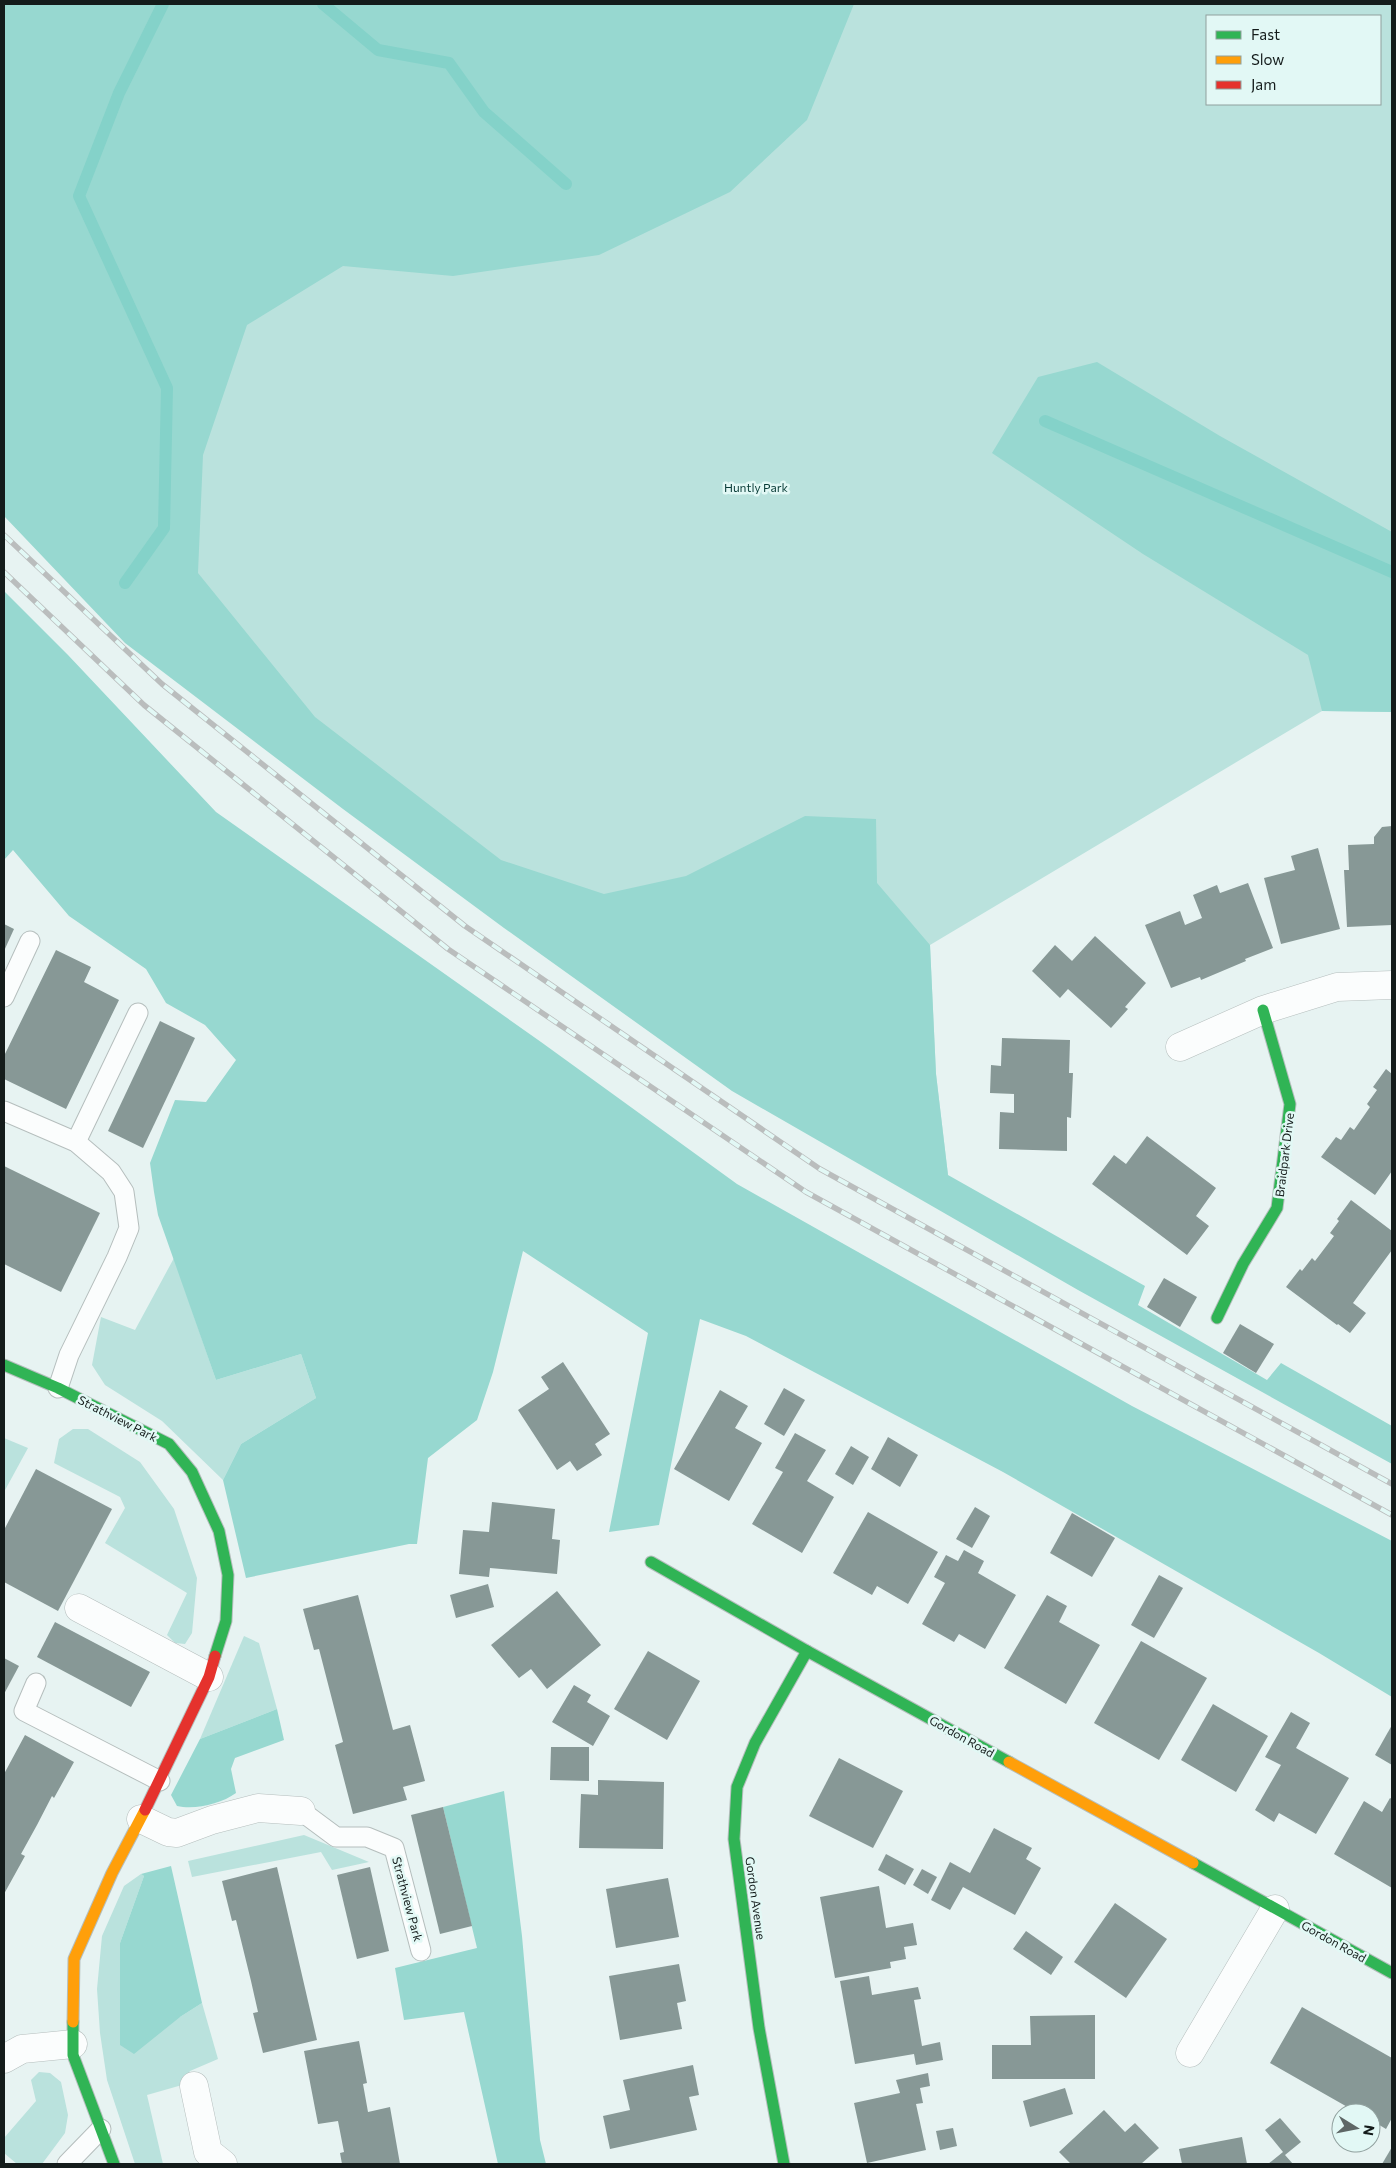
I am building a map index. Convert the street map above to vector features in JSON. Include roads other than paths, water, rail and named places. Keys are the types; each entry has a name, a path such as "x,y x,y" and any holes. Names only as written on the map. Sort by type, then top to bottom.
{"street":[{"path":"1180,1047 1263,1010 1337,987 1392,985"},
{"name":"Braidpark Drive","path":"1217,1318 1243,1264 1276,1208 1290,1104 1263,1010"},
{"name":"Strathview Park","path":"4,1365 58,1388 169,1444 192,1472 219,1531 228,1575 226,1620 209,1677 141,1820 112,1873 74,1959 73,2055 114,2164"},
{"name":"Gordon Road","path":"651,1562 807,1651 1392,1973"},
{"path":"79,1608 209,1677"},
{"name":"Gordon Avenue","path":"784,2164 759,2028 735,1848 736,1787 755,1743 807,1651"},
{"name":"Strathview Park","path":"141,1820 168,1832 177,1833 212,1820 258,1808 301,1811"},
{"path":"1190,2053 1275,1909"},
{"path":"4,2058 22,2049 72,2044"},
{"path":"194,2086 208,2152 223,2164"}],"lane":[{"path":"4,997 30,941"},
{"path":"76,1142 138,1013"},
{"path":"4,1112 76,1142 111,1172 124,1192 129,1228 117,1257 69,1355 58,1388"},
{"path":"36,1683 24,1711 160,1781"},
{"name":"Strathview Park","path":"301,1811 336,1837 367,1837 394,1848 421,1952"},
{"path":"67,2164 101,2129"}],"waterway":[{"path":"125,583 164,528 167,388 79,196 119,93 163,4"},
{"path":"323,4 378,50 449,63 484,112 566,184"},
{"path":"1045,421 1392,572"}],"railway":[{"path":"4,535 162,684 465,926 820,1169 1392,1484"},
{"path":"4,572 144,705 448,949 806,1192 1392,1515"}],"park label":[{"name":"Huntly Park","path":"756,487"}]}
